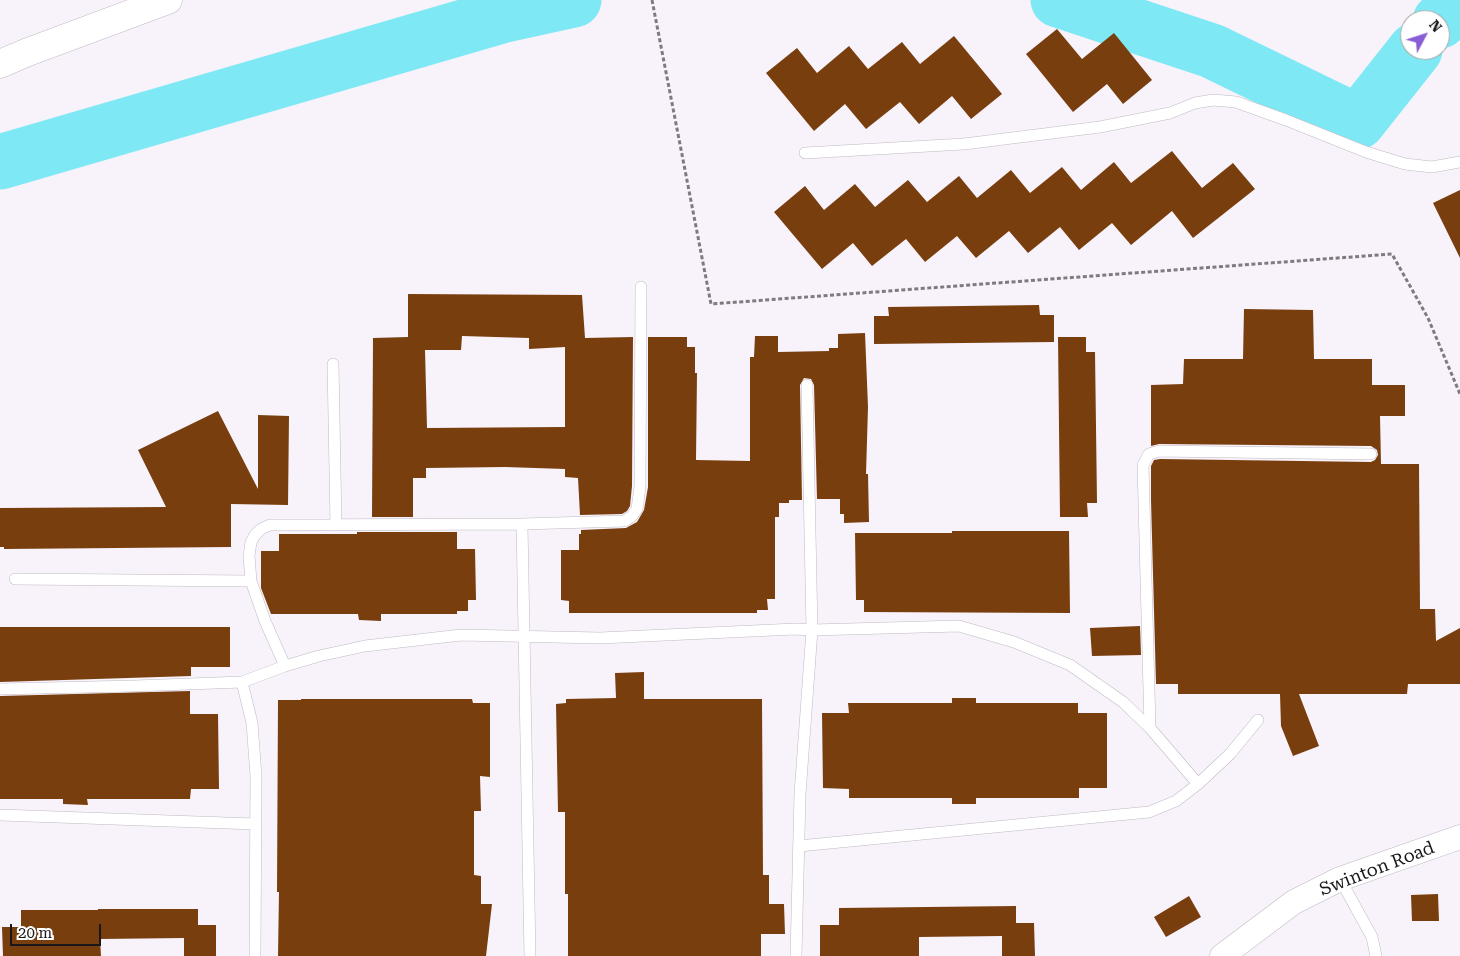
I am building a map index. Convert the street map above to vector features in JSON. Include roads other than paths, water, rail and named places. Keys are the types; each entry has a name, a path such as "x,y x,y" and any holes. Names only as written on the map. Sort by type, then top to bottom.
{"highway":[{"path":"0,64 168,0"}],"street":[{"name":"Swinton Road","path":"1222,956 1294,902 1340,879 1460,837"}],"lane":[{"path":"806,153 964,144 1100,127 1170,112 1196,103 1213,100 1236,102 1366,152 1405,164 1432,166 1460,162"},
{"path":"285,666 265,621 251,581 250,542 261,529 270,525 522,524 625,521 632,516 637,509 640,487 641,287"},
{"path":"333,364 336,525"},
{"path":"796,956 800,794 812,630 807,385"},
{"path":"1150,728 1143,465 1149,454 1159,451 1371,454"},
{"path":"522,524 530,956"},
{"path":"15,580 251,581"},
{"path":"0,689 242,682 319,656 366,646 461,635 600,638 795,629 959,626 1014,642 1070,665 1122,702 1150,728 1198,784"},
{"path":"242,682 252,723 256,776 255,956"},
{"path":"799,846 1149,812 1176,802 1198,784 1230,754 1258,720"},
{"path":"0,815 255,824"},
{"path":"1340,879 1372,937 1376,956"}],"waterway":[{"path":"0,162 501,16 574,0"},
{"path":"1058,0 1212,51 1358,122 1407,60"},
{"path":"1450,11 1460,1"}]}
